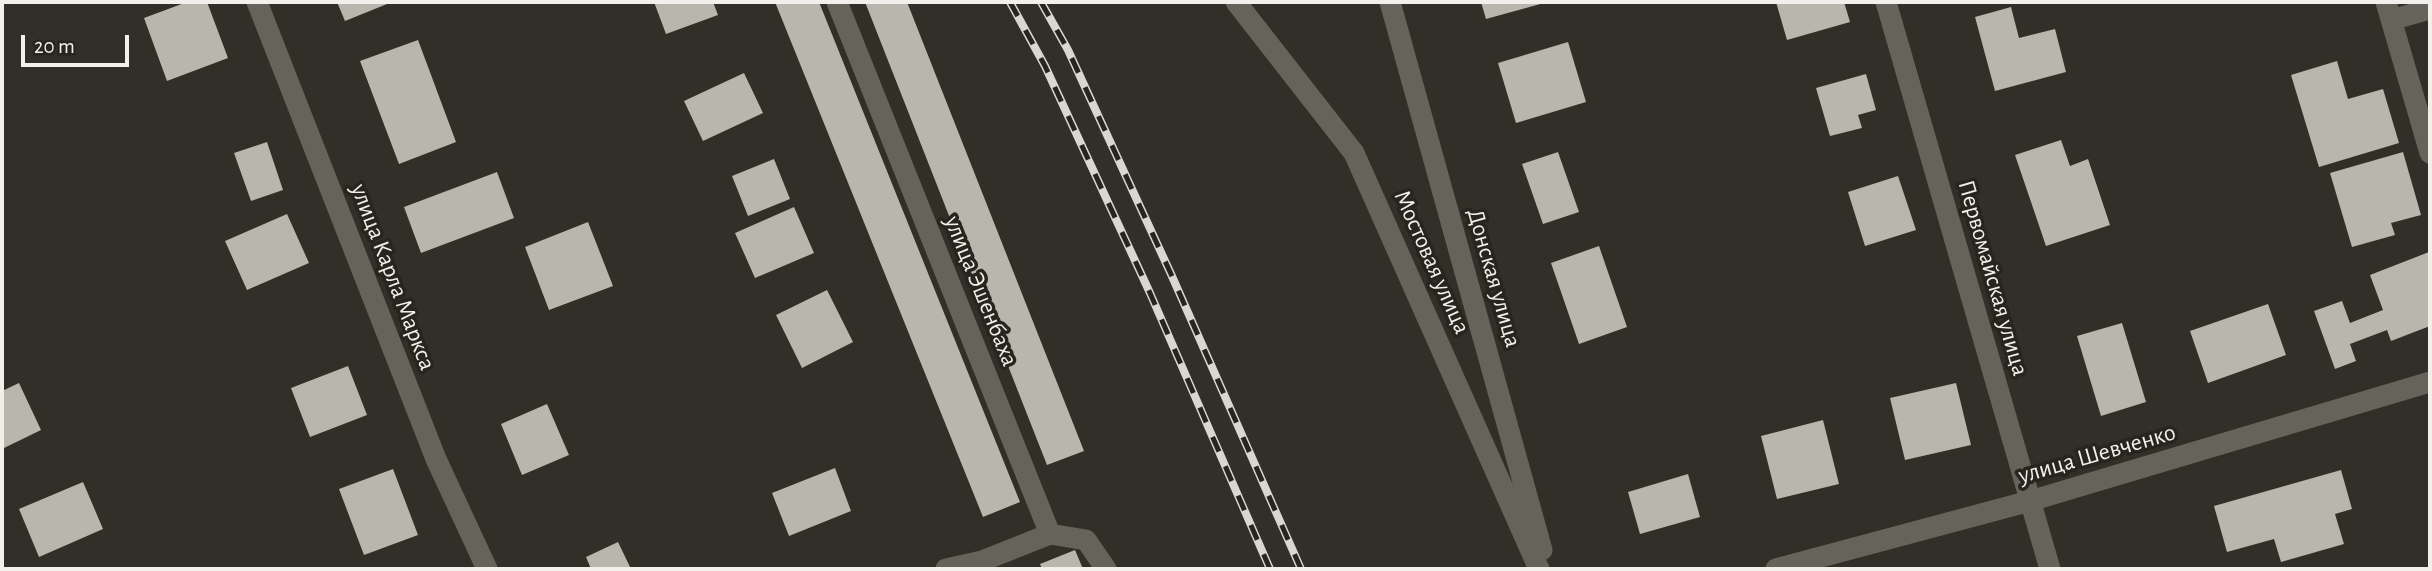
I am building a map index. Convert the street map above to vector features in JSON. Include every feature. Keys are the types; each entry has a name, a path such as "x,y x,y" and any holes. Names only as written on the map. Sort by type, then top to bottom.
{"street":[{"name":"улица Карла Маркса","path":"257,2 436,459 487,569"},
{"name":"улица Эшенбаха","path":"837,2 1050,534"},
{"name":"Мостовая улица","path":"1236,2 1354,153 1539,569"},
{"name":"Донская улица","path":"1390,2 1548,569"},
{"name":"Первомайская улица","path":"1885,2 2050,569"},
{"path":"2430,9 2389,11 2430,153"},
{"name":"улица Шевченко","path":"1776,569 2031,501 2430,382"},
{"path":"946,569 982,561 1050,534 1086,540 1107,569"}],"building":[{"path":"187,2 207,2 228,58 167,81 144,18"},
{"path":"337,2 392,2 345,21"},
{"path":"654,2 713,2 718,15 666,34"},
{"path":"775,2 819,2 1020,502 983,517"},
{"path":"865,2 907,2 1084,451 1047,465"},
{"path":"1481,2 1544,2 1544,3 1486,19"},
{"path":"1776,2 1844,2 1850,22 1787,40"},
{"path":"2011,7 2019,38 2055,29 2066,72 1995,91 1975,17"},
{"path":"418,40 456,142 399,164 360,61"},
{"path":"1568,42 1586,102 1516,123 1498,63"},
{"path":"2337,61 2348,99 2383,89 2399,143 2319,167 2291,75"},
{"path":"744,73 763,113 703,141 684,101"},
{"path":"1866,74 1876,110 1858,115 1862,128 1830,136 1816,88"},
{"path":"2061,140 2070,166 2088,159 2110,225 2046,246 2015,155"},
{"path":"267,142 283,190 251,201 234,153"},
{"path":"1558,152 1579,212 1543,224 1522,164"},
{"path":"2403,152 2421,215 2391,223 2395,235 2352,247 2330,173"},
{"path":"774,159 790,199 748,216 732,176"},
{"path":"497,172 514,218 421,253 404,207"},
{"path":"1898,176 1916,230 1865,246 1848,192"},
{"path":"794,207 814,253 755,278 735,233"},
{"path":"287,214 309,263 247,290 225,241"},
{"path":"588,222 613,286 549,310 525,247"},
{"path":"1599,246 1627,327 1579,344 1551,263"},
{"path":"2429,252 2430,326 2391,341 2387,330 2350,344 2356,361 2335,369 2314,311 2342,301 2350,323 2383,310 2370,275"},
{"path":"827,290 853,342 802,368 776,315"},
{"path":"2268,304 2286,355 2208,383 2190,331"},
{"path":"2122,323 2146,402 2101,416 2077,336"},
{"path":"348,366 367,415 310,437 291,388"},
{"path":"19,383 41,430 2,449 2,391"},
{"path":"1956,383 1971,445 1905,460 1890,398"},
{"path":"547,404 569,455 522,475 501,424"},
{"path":"1823,420 1839,484 1777,499 1761,436"},
{"path":"835,468 851,511 789,536 772,493"},
{"path":"393,469 418,535 364,555 339,489"},
{"path":"2341,470 2352,509 2335,514 2344,544 2281,562 2274,539 2227,552 2214,506"},
{"path":"1688,474 1700,517 1640,534 1628,492"},
{"path":"83,482 103,529 39,557 19,509"},
{"path":"618,542 631,569 591,569 586,557"},
{"path":"1075,550 1083,569 1042,569 1040,564"}],"railway":[{"path":"1010,2 1045,66 1150,293 1270,569"},
{"path":"1041,2 1068,50 1171,274 1301,569"}]}
